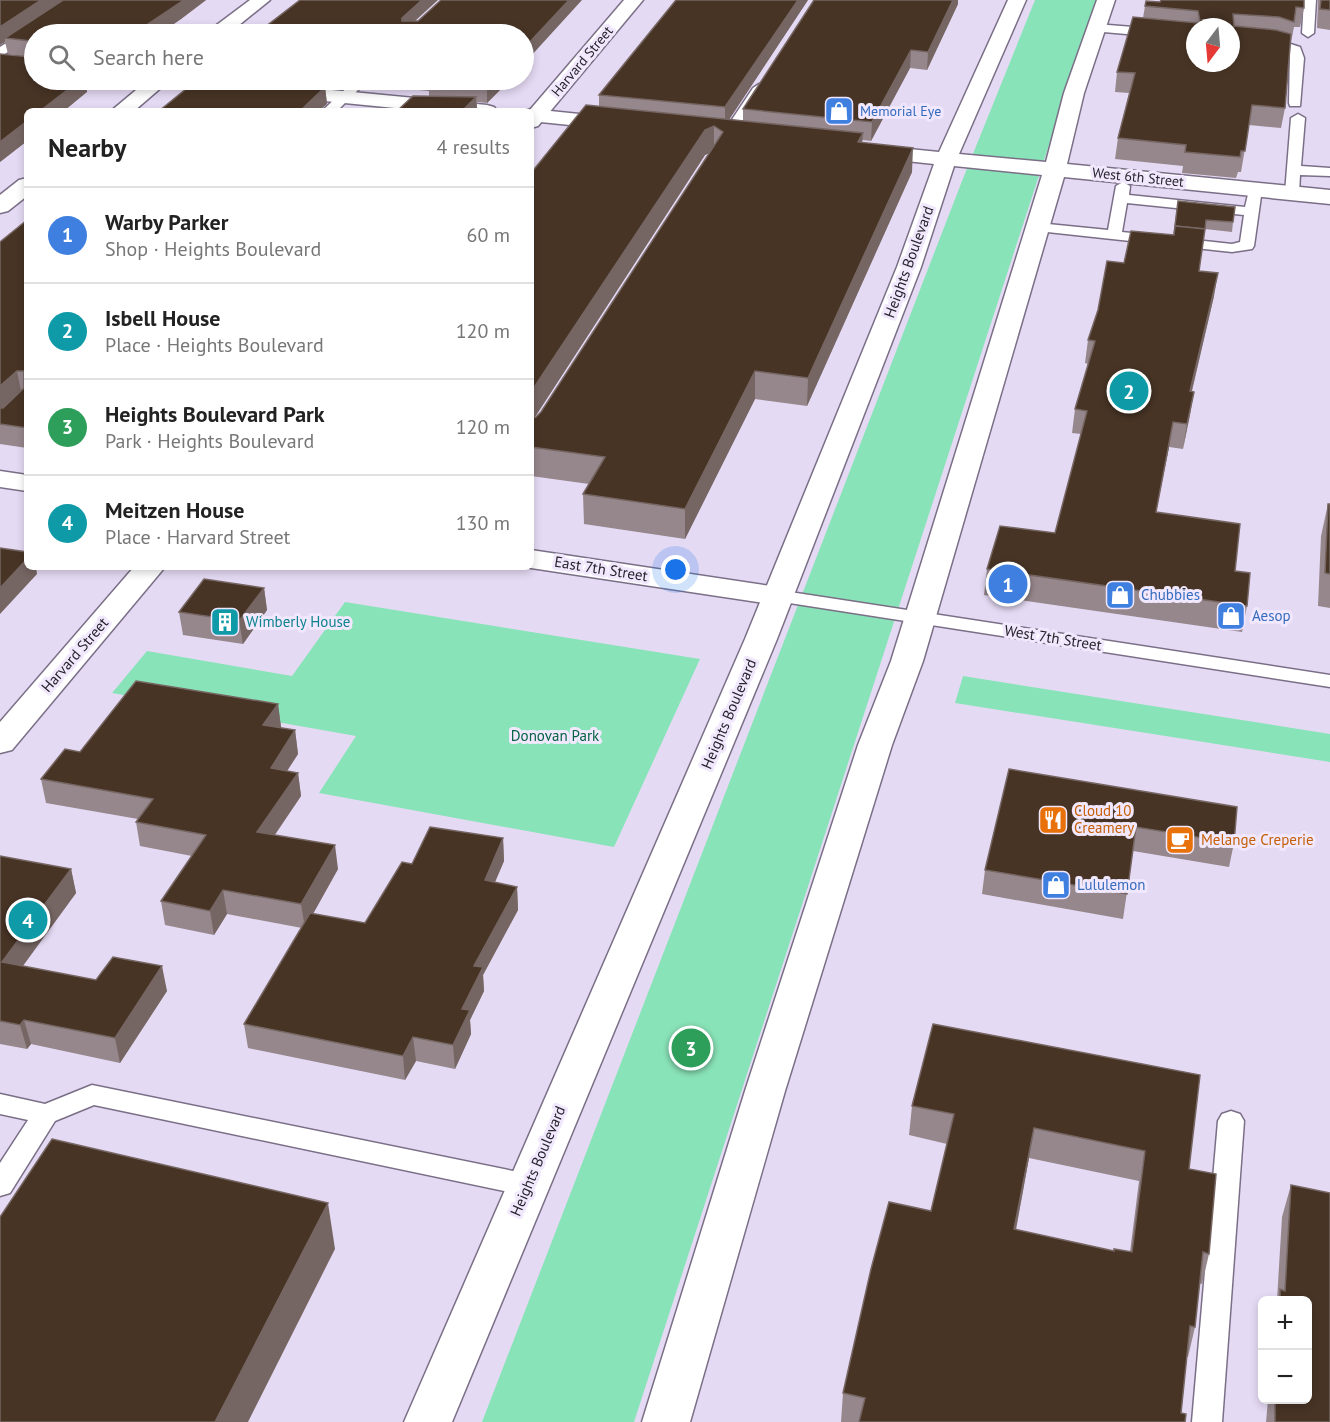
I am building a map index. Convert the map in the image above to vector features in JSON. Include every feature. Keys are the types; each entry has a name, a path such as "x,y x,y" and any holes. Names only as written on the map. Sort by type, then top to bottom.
{"main road":[{"path":"230,24 261,0"},
{"name":"Harvard Street","path":"534,117 633,0"},
{"name":"Heights Boulevard","path":"428,1422 762,639 777,596 909,267 946,159 1017,0"},
{"path":"666,1422 765,1091 875,745 907,662 1038,227 1074,93 1106,0"},
{"path":"0,62 23,64"},
{"path":"125,108 147,90"},
{"path":"274,90 456,108"},
{"path":"534,118 642,127"},
{"path":"707,134 752,138"},
{"name":"West 6th Street","path":"845,148 1330,197"},
{"path":"0,206 24,187"},
{"path":"0,479 24,483"},
{"name":"East 7th Street","path":"534,559 777,596"},
{"name":"Harvard Street","path":"0,742 147,570"}],"lane":[{"path":"1308,33 1310,0"},
{"path":"1096,28 1186,35"},
{"path":"0,53 24,37"},
{"path":"1240,40 1275,44 1296,50 1298,58 1295,103"},
{"path":"728,136 768,74"},
{"path":"332,108 351,90"},
{"path":"1292,193 1298,118"},
{"path":"1294,170 1330,172"},
{"path":"1114,236 1125,176"},
{"path":"1038,227 1232,248 1247,246 1255,189"},
{"path":"1121,198 1252,212"},
{"name":"West 7th Street","path":"777,596 1330,681"},
{"path":"0,1185 46,1114 92,1095 528,1185"},
{"path":"0,1104 46,1114"},
{"path":"1207,1422 1231,1121"}],"green space":[{"path":"1035,0 1096,0 634,1422 482,1422 962,181"},
{"name":"Donovan Park","path":"345,602 700,659 614,847 319,793 356,736 112,693 147,651 292,676"},
{"path":"963,676 1330,734 1330,762 955,703"}],"building":[{"path":"0,0 41,0 0,27"},
{"path":"63,0 184,0 148,24 26,24"},
{"path":"300,0 422,0 402,18 402,21 418,21 441,0 569,0 534,38 534,24 269,24"},
{"path":"676,0 798,0 725,107 599,95"},
{"path":"814,0 953,0 928,52 911,50 872,122 743,109"},
{"path":"1304,0 1304,8 1296,7 1294,22 1279,17 1233,14 1233,18 1199,18 1198,11 1145,6 1146,1"},
{"path":"1321,0 1330,0 1330,10 1320,9"},
{"path":"1133,17 1186,22 1186,72 1240,72 1240,27 1291,34 1285,108 1252,105 1245,151 1241,151 1240,157 1185,152 1186,145 1118,138 1135,73 1117,72"},
{"path":"24,26 24,40 5,38"},
{"path":"0,54 24,56 24,90 67,90 44,108 24,108 24,123 0,142"},
{"path":"185,90 322,90 303,108 163,108"},
{"path":"413,96 476,97 465,108 400,108"},
{"path":"586,105 863,133 858,142 913,148 808,378 755,371 685,509 583,494 605,457 534,447 534,417 541,412 723,132 714,126 705,130 534,387 534,169"},
{"path":"1178,201 1235,207 1233,222 1206,220 1205,229 1175,226"},
{"path":"24,222 24,371 17,371 0,386 0,242"},
{"path":"1175,226 1205,229 1199,271 1218,273 1190,391 1194,392 1187,424 1173,422 1156,512 1240,524 1235,571 1250,573 1247,606 987,569 1000,526 1055,533 1087,411 1075,409 1095,341 1088,340 1098,310 1107,261 1124,263 1131,231 1174,235"},
{"path":"24,388 24,428 0,424 0,408 3,408"},
{"path":"1328,504 1330,504 1330,574 1325,573"},
{"path":"0,548 24,552 24,562 0,588"},
{"path":"204,579 264,588 239,621 179,612"},
{"path":"136,681 278,704 263,725 295,730 271,768 298,773 257,832 335,845 301,904 223,890 210,911 161,901 206,835 136,822 153,799 41,779 65,749 80,752"},
{"path":"1009,769 1237,807 1234,843 1136,827 1127,894 985,870"},
{"path":"430,827 503,838 485,880 517,887 474,966 483,967 462,1009 470,1010 453,1045 413,1037 403,1056 244,1024 310,913 365,923 402,862 412,864"},
{"path":"0,856 71,869 2,962 96,980 113,957 162,966 115,1038 24,1020 20,1025 0,1021"},
{"path":"933,1024 1200,1075 1189,1169 1216,1174 1209,1254 1203,1252 1195,1327 1190,1326 1181,1413 1186,1414 1185,1422 859,1422 865,1398 843,1393 871,1269 889,1202 931,1211 954,1114 912,1106","holes":["1034,1128 1145,1151 1132,1252 1114,1249 1114,1251 1014,1229"]},
{"path":"52,1139 328,1203 215,1422 0,1422 0,1217"},
{"path":"1291,1185 1330,1193 1330,1422 1275,1422 1275,1404 1312,1404 1312,1296 1280,1296 1280,1289 1285,1291"}],"place":[{"name":"Memorial Eye","path":"839,111"},
{"name":"Isbell House","path":"1129,391"},
{"name":"Warby Parker","path":"1008,584"},
{"name":"Chubbies","path":"1120,595"},
{"name":"Aesop","path":"1231,616"},
{"name":"Wimberly House","path":"225,622"},
{"name":"Cloud 10 Creamery","path":"1053,820"},
{"name":"Melange Creperie","path":"1180,840"},
{"name":"Lululemon","path":"1056,885"},
{"name":"Meitzen House","path":"28,920"},
{"name":"Heights Boulevard Park","path":"691,1048"}]}
